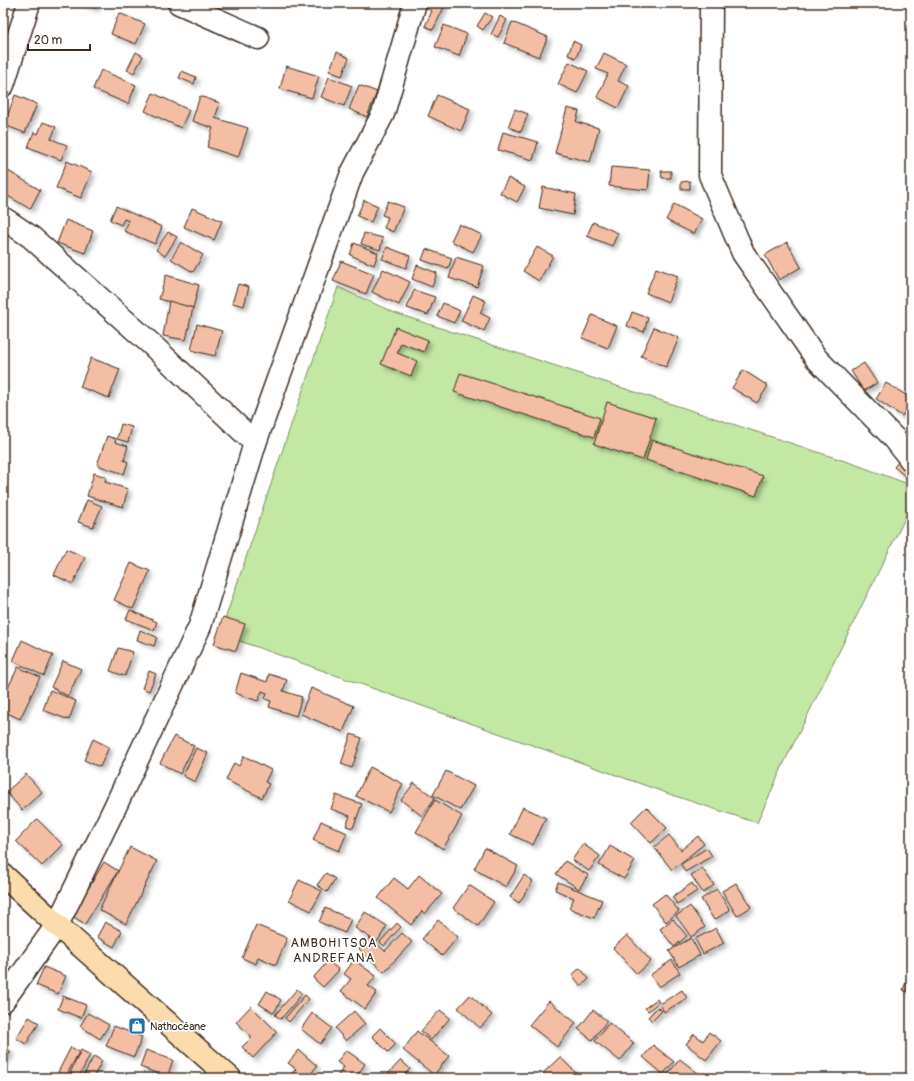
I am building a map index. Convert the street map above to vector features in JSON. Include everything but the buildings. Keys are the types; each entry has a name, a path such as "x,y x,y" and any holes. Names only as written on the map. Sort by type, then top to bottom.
{"main road":[{"path":"3,875 57,925 230,1078"}],"street":[{"path":"3,85 28,3"},
{"path":"179,3 258,38"},
{"path":"3,1002 57,925 115,807 200,626 255,443 352,173 382,114 416,3"},
{"path":"711,3 710,175 743,253 816,358 895,438 911,460"},
{"path":"3,218 31,237 146,339 255,443"}],"green space":[{"path":"338,287 395,313 854,464 911,485 911,506 784,763 757,823 672,795 220,634"}],"place":[{"name":"Nathocéane","path":"137,1026"}],"district":[{"name":"AMBOHITSOA ANDREFANA","path":"334,950"}]}
